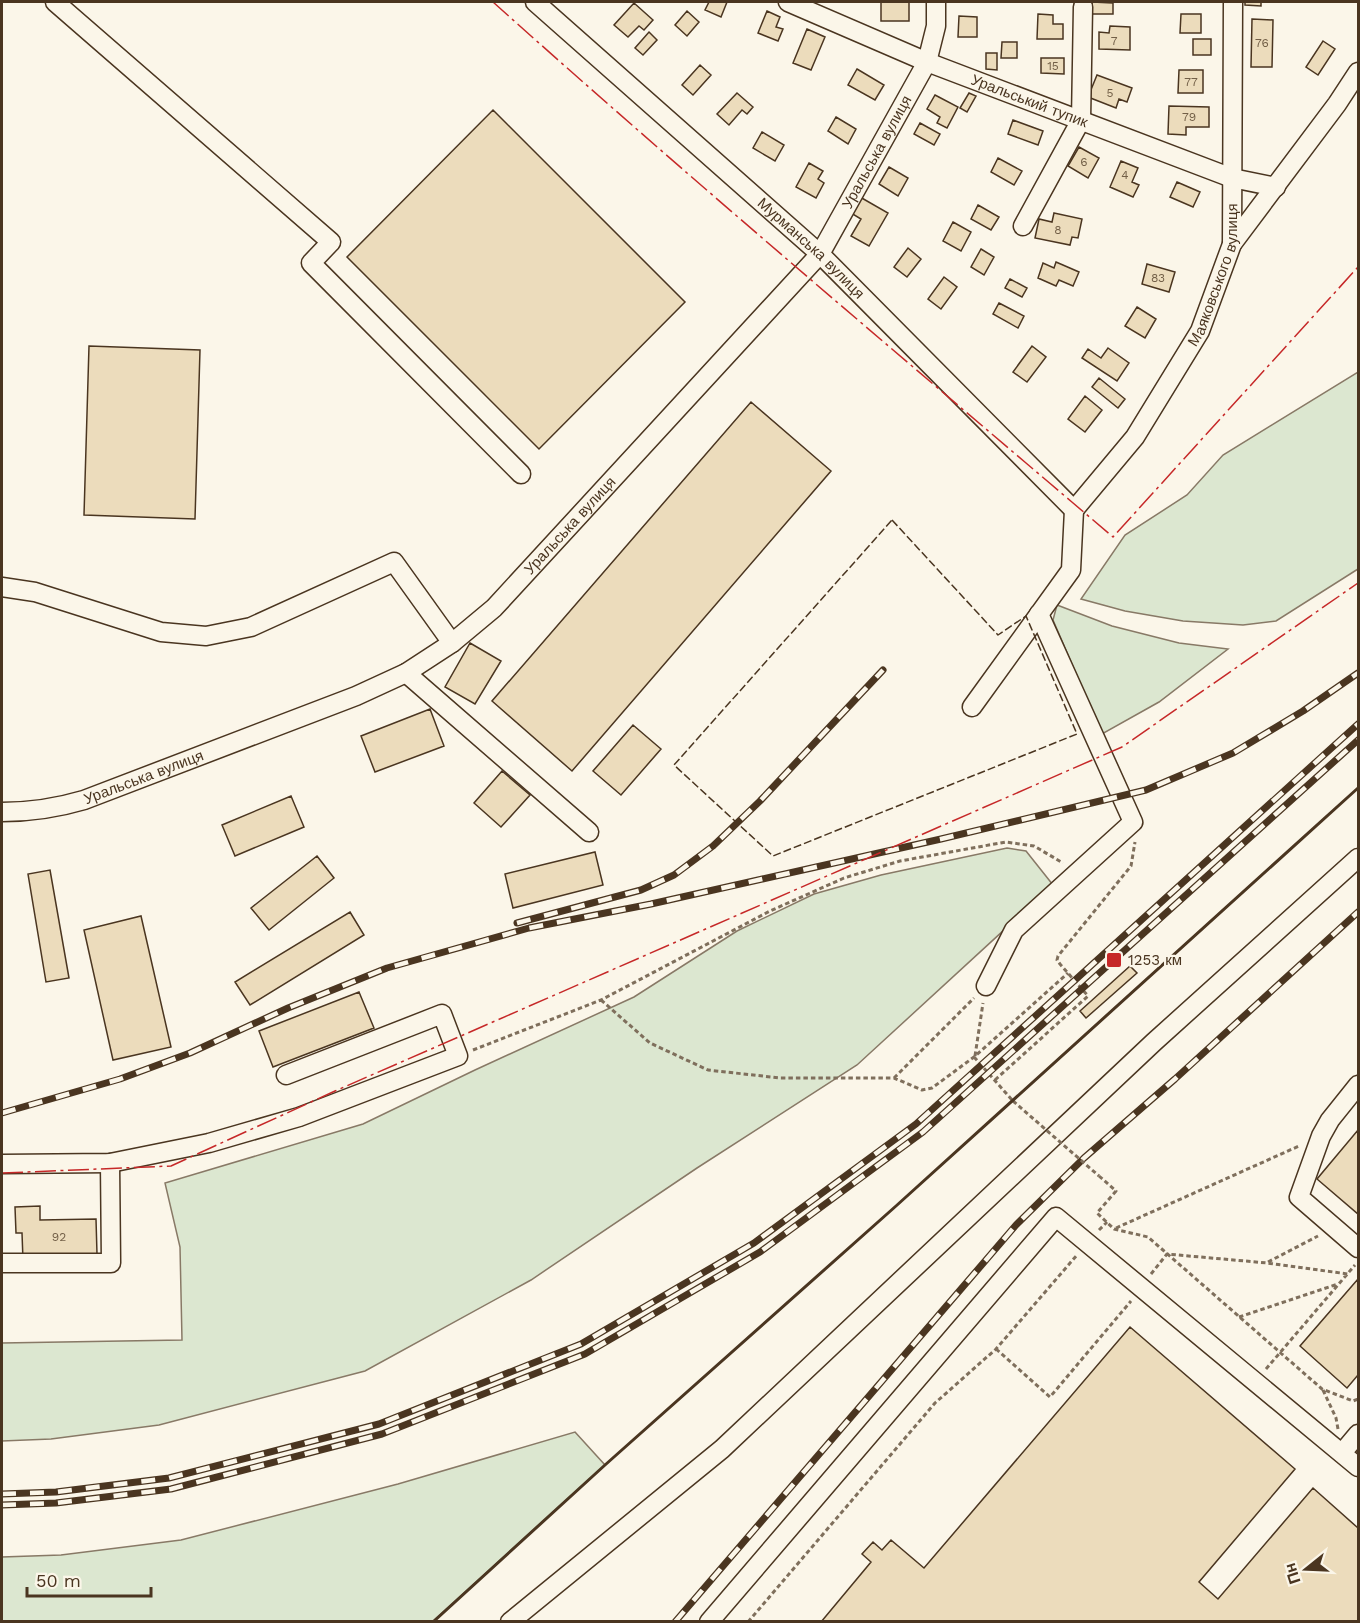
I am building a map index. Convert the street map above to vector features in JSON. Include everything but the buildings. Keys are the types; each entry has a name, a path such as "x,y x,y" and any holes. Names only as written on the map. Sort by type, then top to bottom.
{"street":[{"path":"56,2 331,242 311,263 521,474"},
{"name":"Мурманська вулиця","path":"535,2 820,254 1074,510"},
{"name":"Уральський тупик","path":"788,2 927,62 1232,178 1276,187"},
{"name":"Уральська вулиця","path":"2,812 27,812 56,808 84,800 356,696 406,673 452,644 494,608 820,254 927,62 936,26 936,2"},
{"name":"Маяковського вулиця","path":"1074,510 1135,437 1200,331 1232,244 1233,2"},
{"path":"1023,226 1081,120 1083,7"},
{"path":"1232,244 1359,72"},
{"path":"972,707 1071,570 1074,510"},
{"path":"2,587 35,592 161,632 206,636 251,627 394,562 452,644"},
{"path":"986,986 1014,930 1133,822 1039,614"},
{"path":"406,673 589,832"},
{"path":"510,1622 722,1449 1154,1042 1359,858"},
{"path":"2,1164 110,1163 208,1143 299,1117 458,1056 442,1014 286,1075"},
{"path":"1359,1085 1330,1120 1321,1136 1299,1197 1359,1248"},
{"path":"2,1263 111,1263 110,1163"},
{"path":"709,1622 1056,1217 1359,1467"},
{"path":"1342,1454 1359,1434"}],"path":[{"path":"458,1056 601,1000 770,911 844,878 900,861 1006,842 1034,846 1078,872"},
{"path":"994,1080 1088,996 1057,960 1058,956 1131,866"},
{"path":"601,1000 650,1043 708,1070 780,1078 894,1078 922,1090 932,1088 974,1058 1068,973"},
{"path":"974,1058 986,986"},
{"path":"894,1078 986,986"},
{"path":"974,1058 1012,1101 1116,1191 1097,1213 1107,1222 1114,1228 1148,1237 1322,1389 1353,1401 1359,1399"},
{"path":"1114,1228 1321,1136"},
{"path":"748,1622 935,1403 996,1349 1107,1222"},
{"path":"1267,1263 1334,1227"},
{"path":"1167,1254 1267,1263 1348,1274"},
{"path":"1255,1382 1359,1261"},
{"path":"1239,1317 1340,1283"},
{"path":"996,1349 1050,1396 1131,1300"},
{"path":"1322,1389 1336,1418 1342,1454"}],"green space":[{"path":"1358,372 1358,569 1276,621 1243,625 1183,621 1125,611 1081,599 1125,535 1187,495 1223,455"},
{"path":"1057,605 1112,626 1179,643 1228,649 1159,702 1102,734 1053,620"},
{"path":"1007,848 1026,851 1053,885 857,1065 697,1168 531,1280 365,1371 159,1425 51,1439 2,1441 2,1343 182,1340 180,1247 165,1183 363,1124 634,997 737,931 814,894 881,875"},
{"path":"575,1432 605,1465 433,1621 2,1621 2,1557 61,1555 181,1540 398,1484"}],"railway":[{"path":"517,923 641,890 674,875 713,846 760,801 883,670"},
{"path":"2,1113 120,1079 190,1053 288,1008 387,968 529,928 651,904 1146,790 1233,753 1303,711 1358,673"},
{"path":"2,1494 56,1492 169,1478 379,1424 581,1344 754,1243 916,1124 1358,724"},
{"path":"2,1505 56,1503 171,1489 382,1434 585,1354 760,1252 923,1132 1358,740"},
{"path":"675,1622 1016,1225 1084,1158 1175,1079 1358,912"}],"fence":[{"path":"892,520 998,635 1026,616 1077,734 773,856 674,765 892,520"}],"wall":[{"path":"433,1622 1358,788"}],"power":[{"path":"493,2 724,205 1113,537 1358,267"},
{"path":"2,1173 171,1166 335,1091 1122,747 1358,583"}],"place":[{"name":"1253 км","path":"1114,960"}]}
